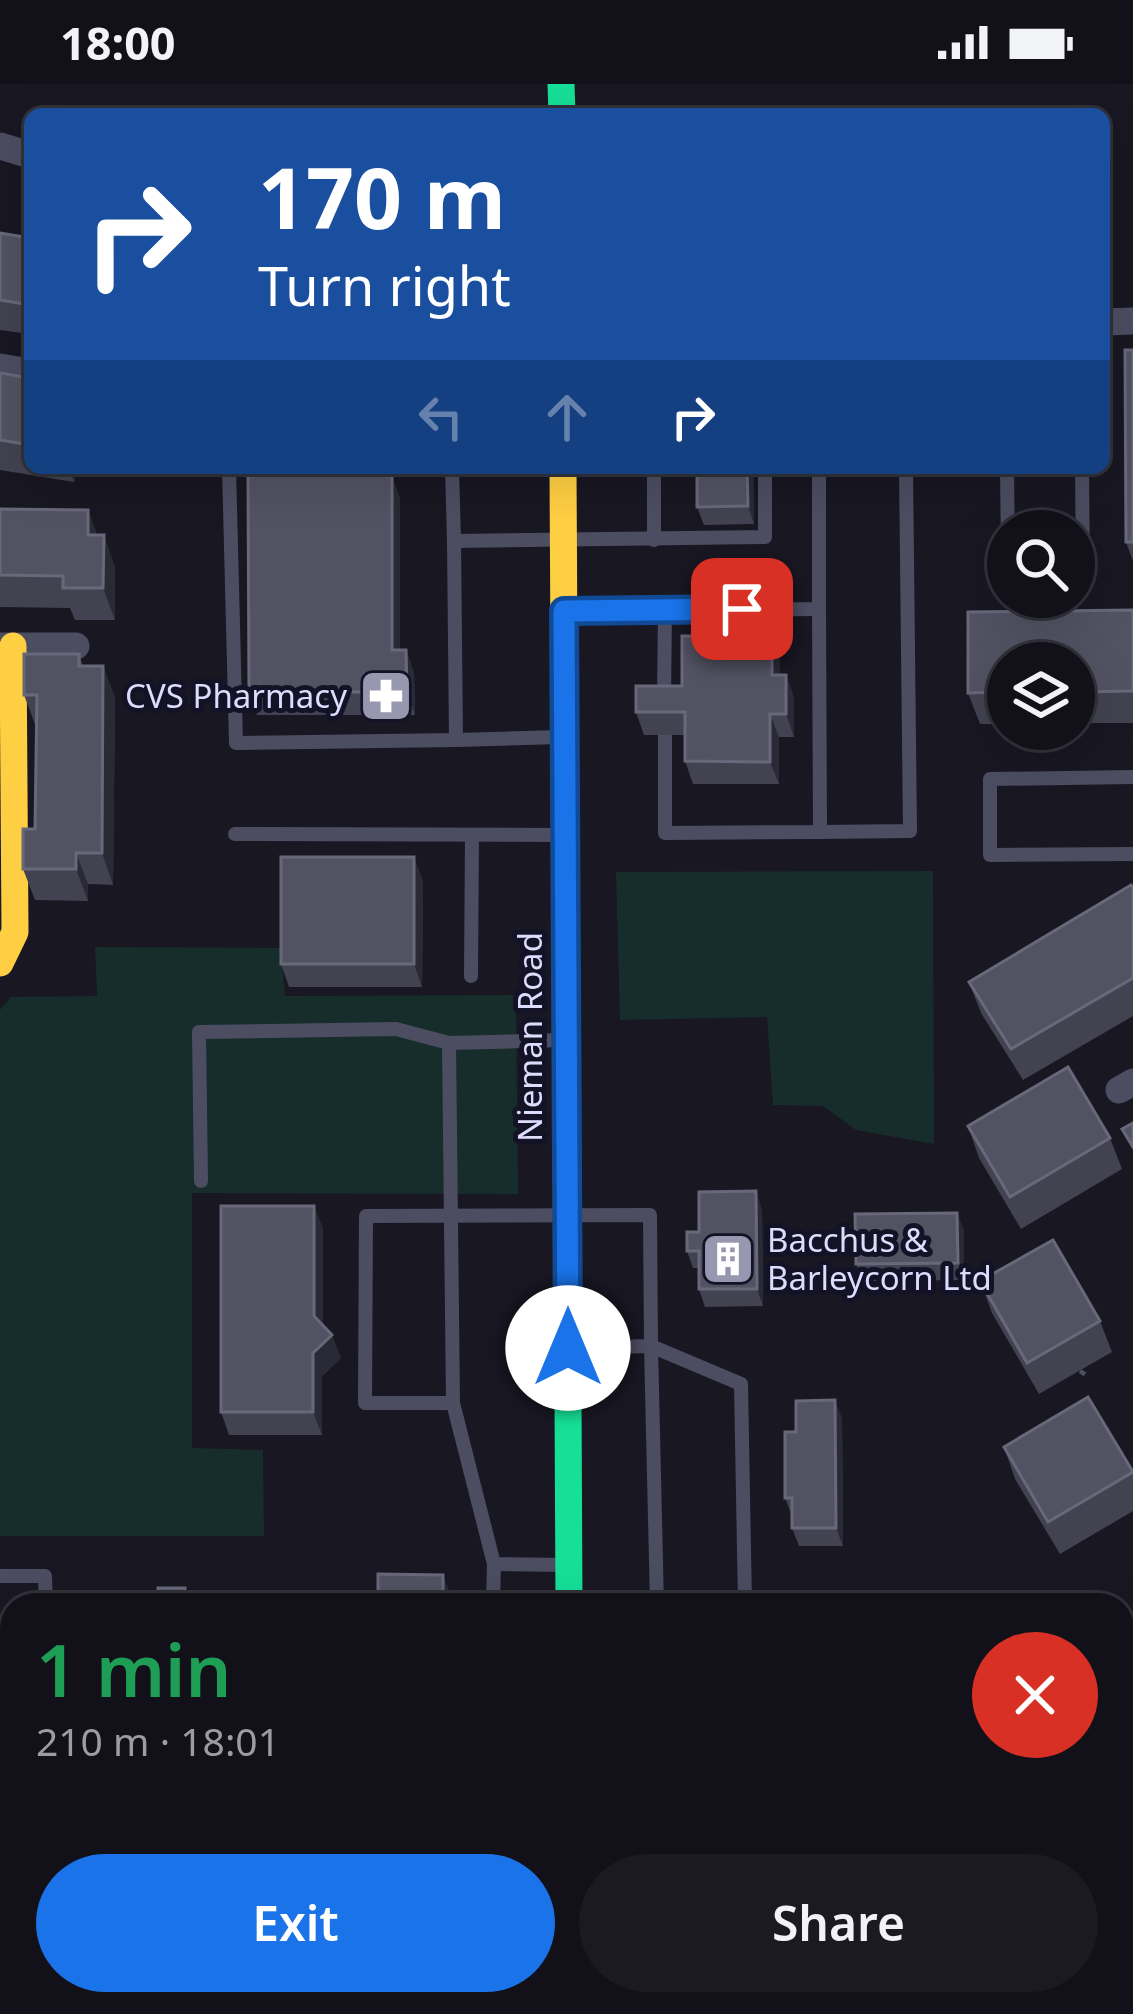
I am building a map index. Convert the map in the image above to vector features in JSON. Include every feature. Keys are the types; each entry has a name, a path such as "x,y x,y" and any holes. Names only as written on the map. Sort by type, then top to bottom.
{"main road":[{"name":"Nieman Road","path":"563,474 569,1593"},
{"path":"0,963 15,932 7,646"}],"street":[{"path":"7,646 76,646"}],"lane":[{"path":"229,474 236,743 565,737"},
{"path":"452,474 457,740"},
{"path":"654,474 654,540"},
{"path":"454,541 765,538 764,474"},
{"path":"819,474 820,832"},
{"path":"665,736 664,832 910,831 906,474"},
{"path":"1007,474 1007,510"},
{"path":"1082,474 1082,510"},
{"path":"564,611 819,609"},
{"path":"664,610 664,709"},
{"path":"1133,777 990,779 990,855 1133,854"},
{"path":"235,834 565,836"},
{"path":"471,976 472,835"},
{"path":"201,1181 199,1032 396,1029 449,1043 566,1040"},
{"path":"449,1043 453,1403 494,1564 493,1593"},
{"path":"453,1403 365,1403 366,1216 650,1215 657,1593"},
{"path":"568,1348 651,1346 741,1384 745,1593"},
{"path":"494,1564 569,1565"},
{"path":"0,1576 45,1576 46,1593"}],"path":[{"path":"1080,1371 1092,1379"}],"green space":[{"path":"933,871 934,1144 856,1130 823,1106 773,1105 767,1017 620,1020 616,872"},
{"path":"95,947 281,948 285,996 516,995 518,1194 192,1193 192,1448 263,1450 264,1536 0,1536 0,1010 11,997 97,996"}],"building":[{"path":"0,233 24,237 24,304 0,300"},
{"path":"1125,350 1133,350 1133,542 1126,542"},
{"path":"0,373 24,377 24,444 0,440"},
{"path":"697,474 747,474 748,506 697,507"},
{"name":"CVS Pharmacy","path":"248,475 392,475 392,650 406,650 407,692 249,692"},
{"path":"0,509 88,510 88,535 104,535 103,588 63,588 63,576 0,575"},
{"path":"1095,610 1133,610 1133,691 1095,692 1095,642 987,642 987,693 968,693 968,612 987,612 987,618 1095,618"},
{"path":"682,636 772,636 772,675 786,675 786,714 770,714 770,762 685,761 685,712 636,712 636,686 682,686"},
{"path":"24,654 79,654 79,666 103,666 102,853 76,853 76,869 23,869 23,829 35,829 37,695 24,695"},
{"path":"281,857 414,857 414,964 281,964"},
{"path":"1131,885 1133,978 1011,1049 969,982"},
{"path":"1068,1067 1110,1138 1010,1197 968,1126"},
{"path":"1133,1123 1133,1147 1122,1129"},
{"name":"Bacchus & Barleycorn Ltd","path":"756,1191 757,1289 699,1289 699,1251 687,1251 687,1232 699,1232 699,1192"},
{"path":"221,1206 314,1206 314,1316 332,1335 313,1353 313,1412 221,1412"},
{"path":"957,1213 958,1263 856,1264 855,1214"},
{"path":"1053,1240 1100,1321 1027,1363 980,1281"},
{"path":"1088,1397 1133,1472 1048,1522 1004,1447"},
{"path":"835,1400 836,1528 792,1528 792,1498 785,1498 785,1432 796,1432 796,1401"},
{"path":"378,1574 443,1575 443,1593 378,1593"},
{"path":"158,1588 185,1588 185,1593 158,1593"}],"traffic: fast":[{"path":"561,84 562,108"},
{"path":"568,1397 569,1593"}],"traffic: slow":[{"path":"563,474 568,1397"},
{"path":"0,963 15,932 13,646"}],"place":[{"name":"CVS Pharmacy","path":"386,696"},
{"name":"Bacchus & Barleycorn Ltd","path":"728,1259"}],"route":[{"path":"568,1348 564,611 742,609"}]}
